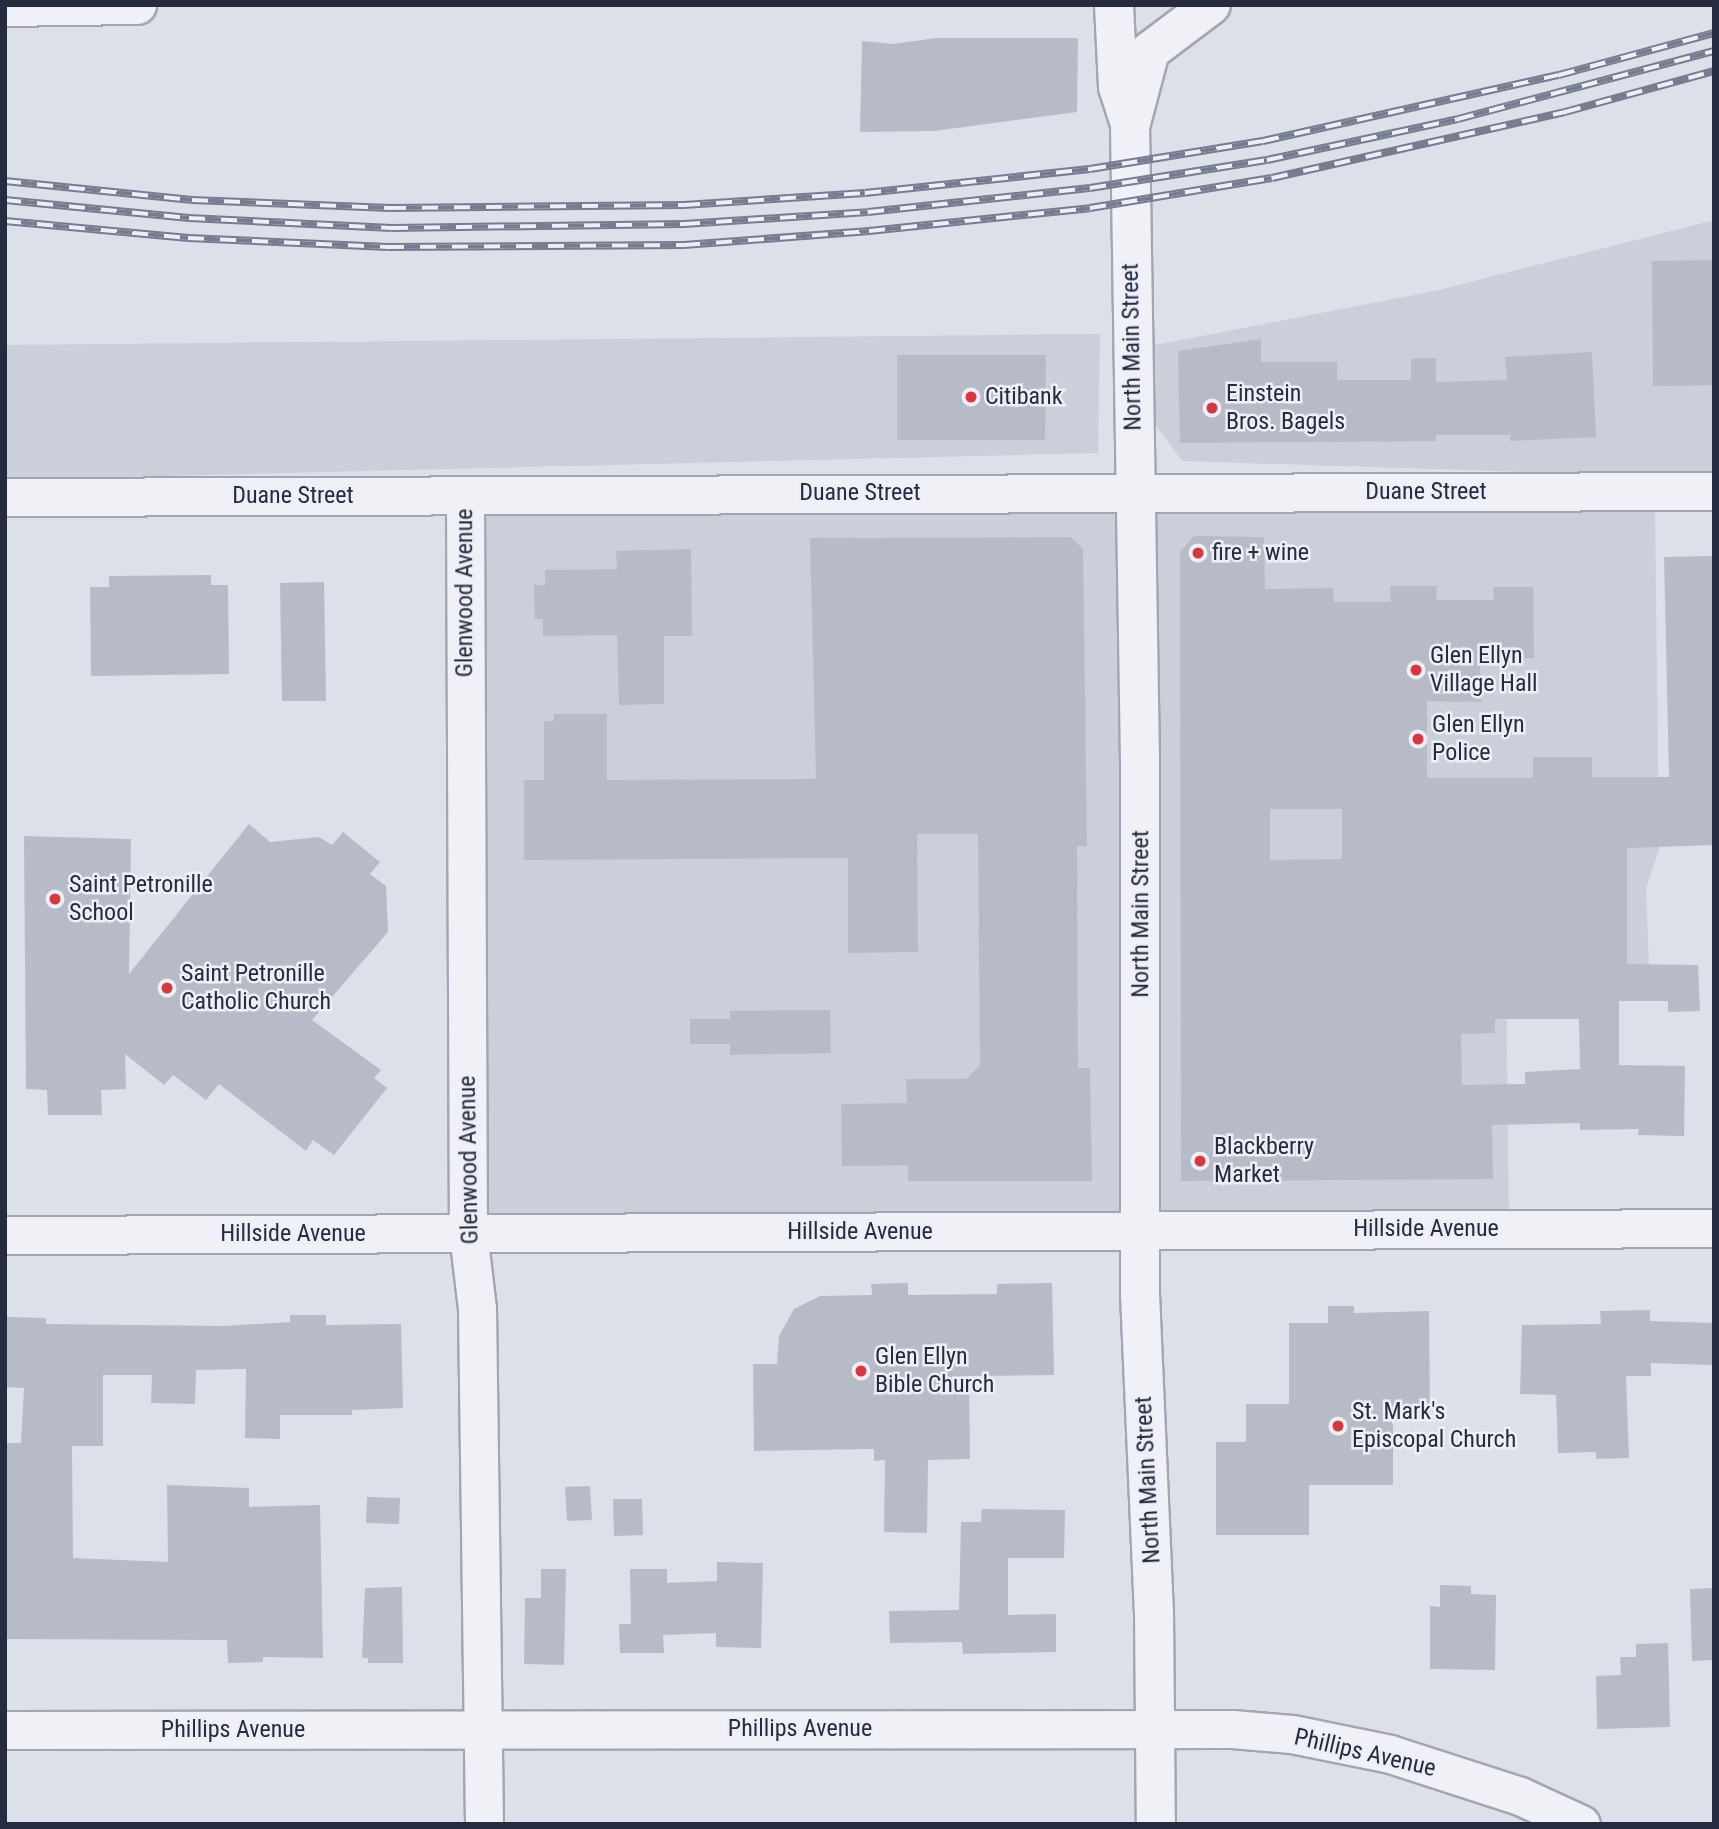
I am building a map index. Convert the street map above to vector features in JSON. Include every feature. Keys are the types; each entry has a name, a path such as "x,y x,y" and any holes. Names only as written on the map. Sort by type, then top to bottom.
{"street":[{"path":"5,7 137,5"},
{"name":"North Main Street","path":"1114,5 1118,87 1130,125 1133,491 1140,759 1141,1230 1156,1824"},
{"path":"1130,125 1150,51 1211,5"},
{"name":"Duane Street","path":"5,497 1714,491"},
{"name":"Glenwood Avenue","path":"465,495 468,1233 477,1309 484,1824"},
{"name":"Hillside Avenue","path":"5,1236 1714,1228"},
{"name":"Phillips Avenue","path":"5,1730 1232,1729 1340,1742 1520,1796 1581,1824"}],"shaded area":[{"path":"1714,220 1714,478 1182,461 1152,420 1145,347 1435,291"},
{"path":"1100,334 1098,453 5,480 5,345"},
{"path":"1129,502 1132,1220 476,1224 472,504"},
{"path":"1655,503 1659,850 1646,888 1649,966 1506,969 1509,1217 1151,1221 1148,505"}],"building":[{"path":"936,38 1078,38 1077,112 934,131 860,132 862,41 894,44"},
{"path":"1714,260 1714,385 1653,386 1652,261"},
{"path":"1261,339 1261,362 1337,362 1337,380 1411,380 1411,359 1436,358 1436,382 1507,380 1505,357 1592,352 1596,437 1510,441 1510,435 1436,435 1436,441 1180,443 1178,351"},
{"name":"Citibank","path":"897,355 1046,355 1045,440 897,440"},
{"path":"1194,536 1264,537 1265,589 1333,588 1334,602 1391,602 1390,586 1437,586 1436,600 1494,600 1493,587 1533,587 1534,658 1480,660 1481,702 1427,701 1427,778 1533,778 1533,757 1592,757 1592,777 1669,777 1664,557 1714,556 1714,845 1627,848 1627,964 1698,965 1700,1011 1668,1012 1668,1001 1619,1001 1619,1065 1685,1066 1684,1136 1638,1135 1639,1129 1580,1130 1580,1123 1492,1125 1493,1179 1181,1181 1180,552","holes":["1270,809 1342,809 1342,859 1270,860","1495,1019 1579,1019 1580,1069 1525,1072 1525,1084 1462,1085 1461,1034 1495,1033"]},
{"path":"1071,537 1083,549 1087,846 1077,846 1078,1068 1090,1068 1092,1181 908,1181 908,1165 842,1166 841,1104 907,1103 906,1079 966,1079 980,1065 978,834 917,834 918,952 848,953 848,858 524,860 524,780 544,780 544,721 554,721 554,714 607,714 607,780 816,779 810,538"},
{"path":"691,549 692,636 664,636 664,704 619,705 617,635 543,636 543,619 535,619 534,585 545,585 545,570 617,569 616,551"},
{"path":"211,575 211,585 228,585 229,674 91,676 90,587 109,587 109,576"},
{"path":"324,582 326,701 282,701 280,583"},
{"name":"Saint Petronille Catholic Church","path":"249,824 270,842 319,837 332,845 343,832 380,862 370,874 386,886 388,932 312,1020 381,1070 374,1078 387,1088 334,1155 313,1140 306,1151 219,1084 206,1100 173,1075 164,1085 125,1054 126,1089 101,1090 102,1115 48,1115 47,1090 26,1089 24,836 131,839 129,974"},
{"path":"830,1010 831,1053 730,1055 730,1044 690,1044 690,1019 730,1019 730,1011"},
{"name":"Glen Ellyn Bible Church","path":"908,1283 908,1295 997,1294 997,1284 1052,1283 1054,1375 969,1376 970,1459 928,1460 927,1533 884,1532 885,1460 874,1461 874,1449 754,1451 753,1364 777,1364 779,1336 794,1309 820,1296 872,1295 871,1284"},
{"name":"St. Mark's Episcopal Church","path":"1328,1306 1354,1306 1354,1313 1429,1311 1430,1418 1393,1418 1393,1485 1309,1485 1309,1535 1216,1535 1216,1442 1246,1442 1246,1404 1289,1404 1289,1323 1328,1323"},
{"path":"1650,1310 1650,1321 1714,1323 1714,1365 1651,1363 1651,1376 1626,1376 1629,1458 1596,1459 1596,1452 1558,1453 1556,1395 1520,1394 1522,1325 1601,1324 1600,1311"},
{"path":"290,1315 326,1315 326,1325 401,1324 403,1408 352,1410 352,1415 280,1415 280,1439 245,1438 246,1369 196,1370 195,1404 151,1403 152,1375 103,1375 103,1446 72,1446 73,1558 168,1562 167,1485 249,1488 249,1507 320,1505 323,1658 263,1657 263,1662 228,1663 227,1640 5,1639 5,1443 21,1443 24,1388 5,1387 7,1317 46,1318 46,1324 223,1326 290,1322"},
{"path":"590,1486 592,1520 567,1521 565,1487"},
{"path":"367,1497 400,1498 399,1524 366,1523"},
{"path":"613,1499 642,1499 643,1535 614,1536"},
{"path":"982,1509 1065,1510 1064,1558 1008,1558 1008,1615 1056,1614 1056,1652 963,1654 962,1642 890,1643 889,1611 959,1610 961,1522 981,1522"},
{"path":"717,1562 763,1563 761,1648 716,1647 716,1633 663,1635 664,1653 620,1653 619,1624 631,1624 630,1569 667,1569 667,1583 717,1581"},
{"path":"541,1569 566,1569 564,1665 524,1664 525,1598 541,1598"},
{"path":"1440,1585 1471,1586 1471,1594 1496,1595 1495,1670 1430,1669 1430,1606 1440,1607"},
{"path":"402,1587 403,1663 368,1663 368,1658 362,1658 365,1588"},
{"path":"1714,1588 1714,1660 1692,1661 1690,1589"},
{"path":"1668,1643 1670,1727 1597,1729 1596,1676 1621,1675 1620,1657 1636,1657 1636,1644"}],"railway":[{"path":"5,181 192,200 390,208 684,205 865,193 1090,169 1263,141 1559,75 1714,33"},
{"path":"5,200 189,218 392,228 684,224 868,212 1090,188 1267,160 1458,119 1714,51"},
{"path":"5,221 188,238 388,247 684,245 869,231 1090,208 1272,178 1565,112 1714,71"}],"place":[{"name":"Citibank","path":"971,397"},
{"name":"Einstein Bros. Bagels","path":"1212,408"},
{"name":"fire + wine","path":"1198,553"},
{"name":"Glen Ellyn Village Hall","path":"1416,670"},
{"name":"Glen Ellyn Police","path":"1418,739"},
{"name":"Saint Petronille School","path":"55,899"},
{"name":"Saint Petronille Catholic Church","path":"167,988"},
{"name":"Blackberry Market","path":"1200,1161"},
{"name":"Glen Ellyn Bible Church","path":"861,1371"},
{"name":"St. Mark's Episcopal Church","path":"1338,1426"}]}
